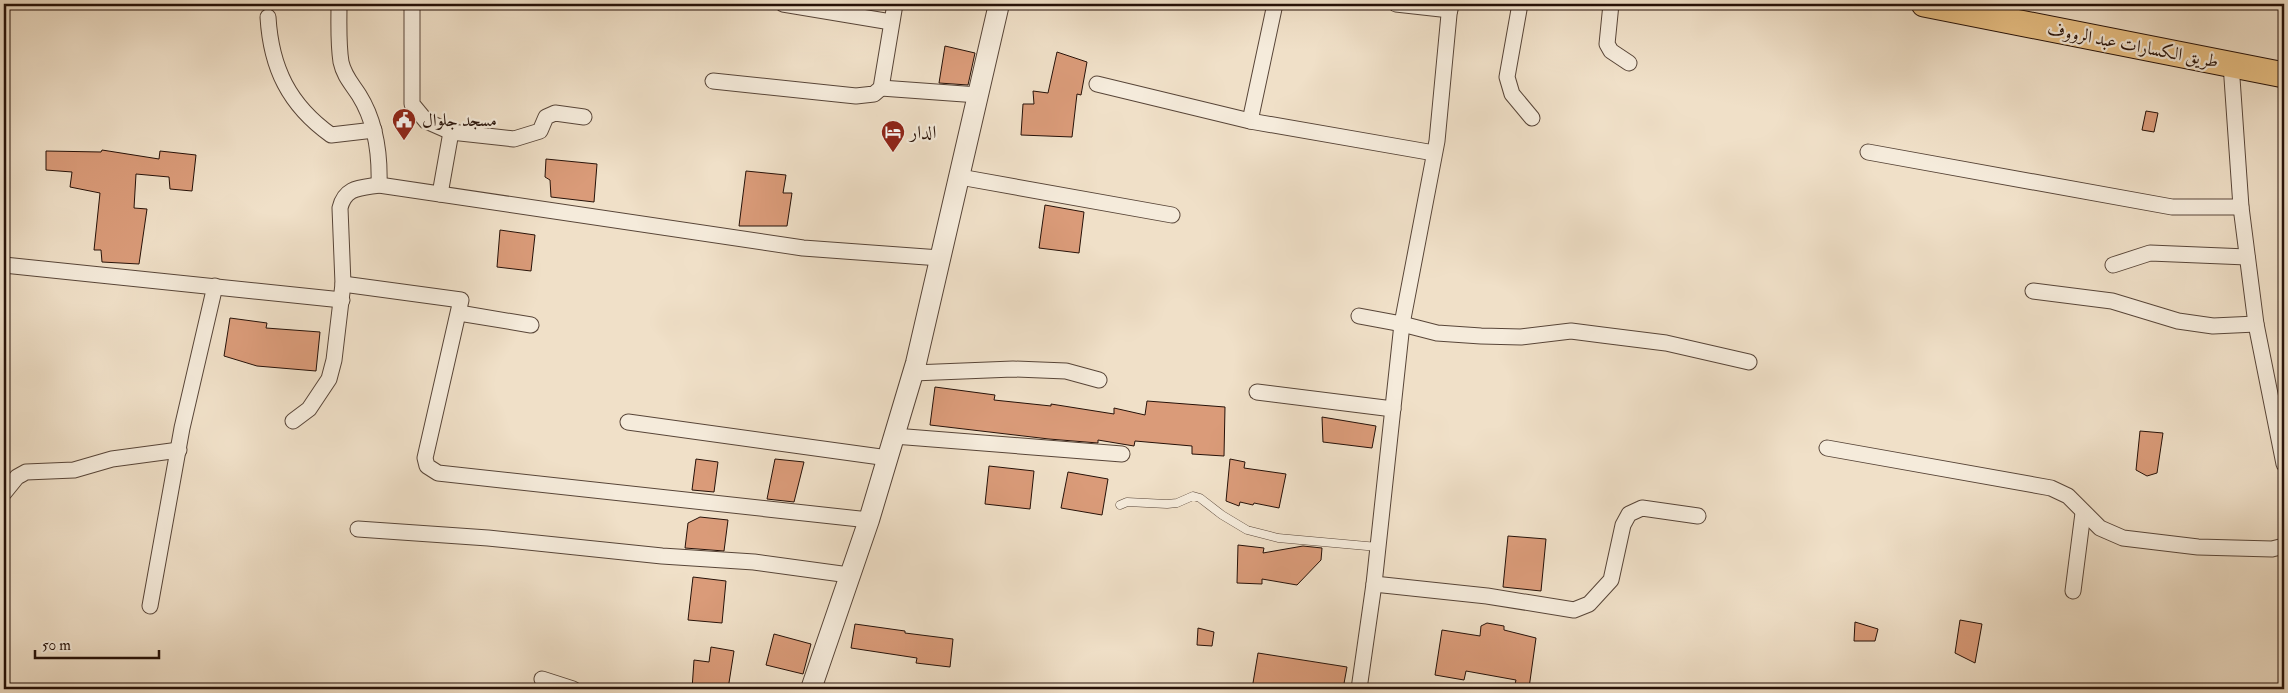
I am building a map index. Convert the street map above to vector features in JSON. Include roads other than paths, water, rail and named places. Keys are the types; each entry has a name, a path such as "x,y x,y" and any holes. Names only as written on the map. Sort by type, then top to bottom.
{"main road":[{"name":"طريق الكسارات عبد الرووف","path":"1924,4 1980,9 2284,75"}],"street":[{"path":"338,4 341,62 347,79 360,96 374,130 380,156 379,185"},
{"path":"412,4 412,104 426,121 450,132 514,139 540,131 546,117 555,114 584,117"},
{"path":"783,4 891,22"},
{"path":"714,81 856,96 874,94 881,88 895,4"},
{"path":"811,689 869,520 913,373 999,4"},
{"path":"1250,121 1275,4"},
{"path":"1359,689 1374,584 1402,324 1434,153 1450,7 1396,4"},
{"path":"1520,4 1507,78 1512,94 1532,118"},
{"path":"1611,4 1607,44 1611,51 1630,63"},
{"path":"268,17 269,36 275,60 291,97 301,109 331,135 374,130"},
{"path":"2232,64 2241,207 2247,257 2256,324 2284,464"},
{"path":"1097,84 1250,121 1434,153"},
{"path":"881,88 978,95"},
{"path":"440,194 450,132"},
{"path":"1868,152 2172,207 2241,207"},
{"path":"960,177 1172,215"},
{"path":"293,421 309,409 329,379 334,360 344,284 340,208 342,198 352,189 379,185 803,248 940,258"},
{"path":"2113,265 2150,253 2247,257"},
{"path":"4,265 342,300"},
{"path":"344,284 461,300 426,458 427,466 432,471 869,520"},
{"path":"150,606 179,450 215,286"},
{"path":"2033,291 2112,301 2178,321 2213,326 2256,324"},
{"path":"459,313 531,325"},
{"path":"1359,316 1437,333 1521,337 1570,331 1666,342 1749,362"},
{"path":"913,373 1013,369 1066,371 1099,380"},
{"path":"1257,392 1393,409"},
{"path":"628,422 888,458"},
{"path":"894,436 1122,454"},
{"path":"1826,448 2051,488 2068,496 2100,528 2123,538 2198,547 2272,548 2284,546"},
{"path":"4,493 17,477 26,472 74,470 112,458 179,450"},
{"path":"1374,584 1487,596 1574,610 1589,604 1611,580 1623,525 1629,514 1642,508 1698,516"},
{"path":"2072,591 2083,512"},
{"path":"358,529 488,538 662,556 754,562 849,575"},
{"path":"542,679 573,689"}],"lane":[{"path":"1120,505 1127,502 1177,503 1193,496 1204,501 1222,515 1247,530 1278,538 1378,548"}],"place":[{"name":"مسجد جلوال","path":"404,141"},
{"name":"الدار","path":"893,153"}]}
